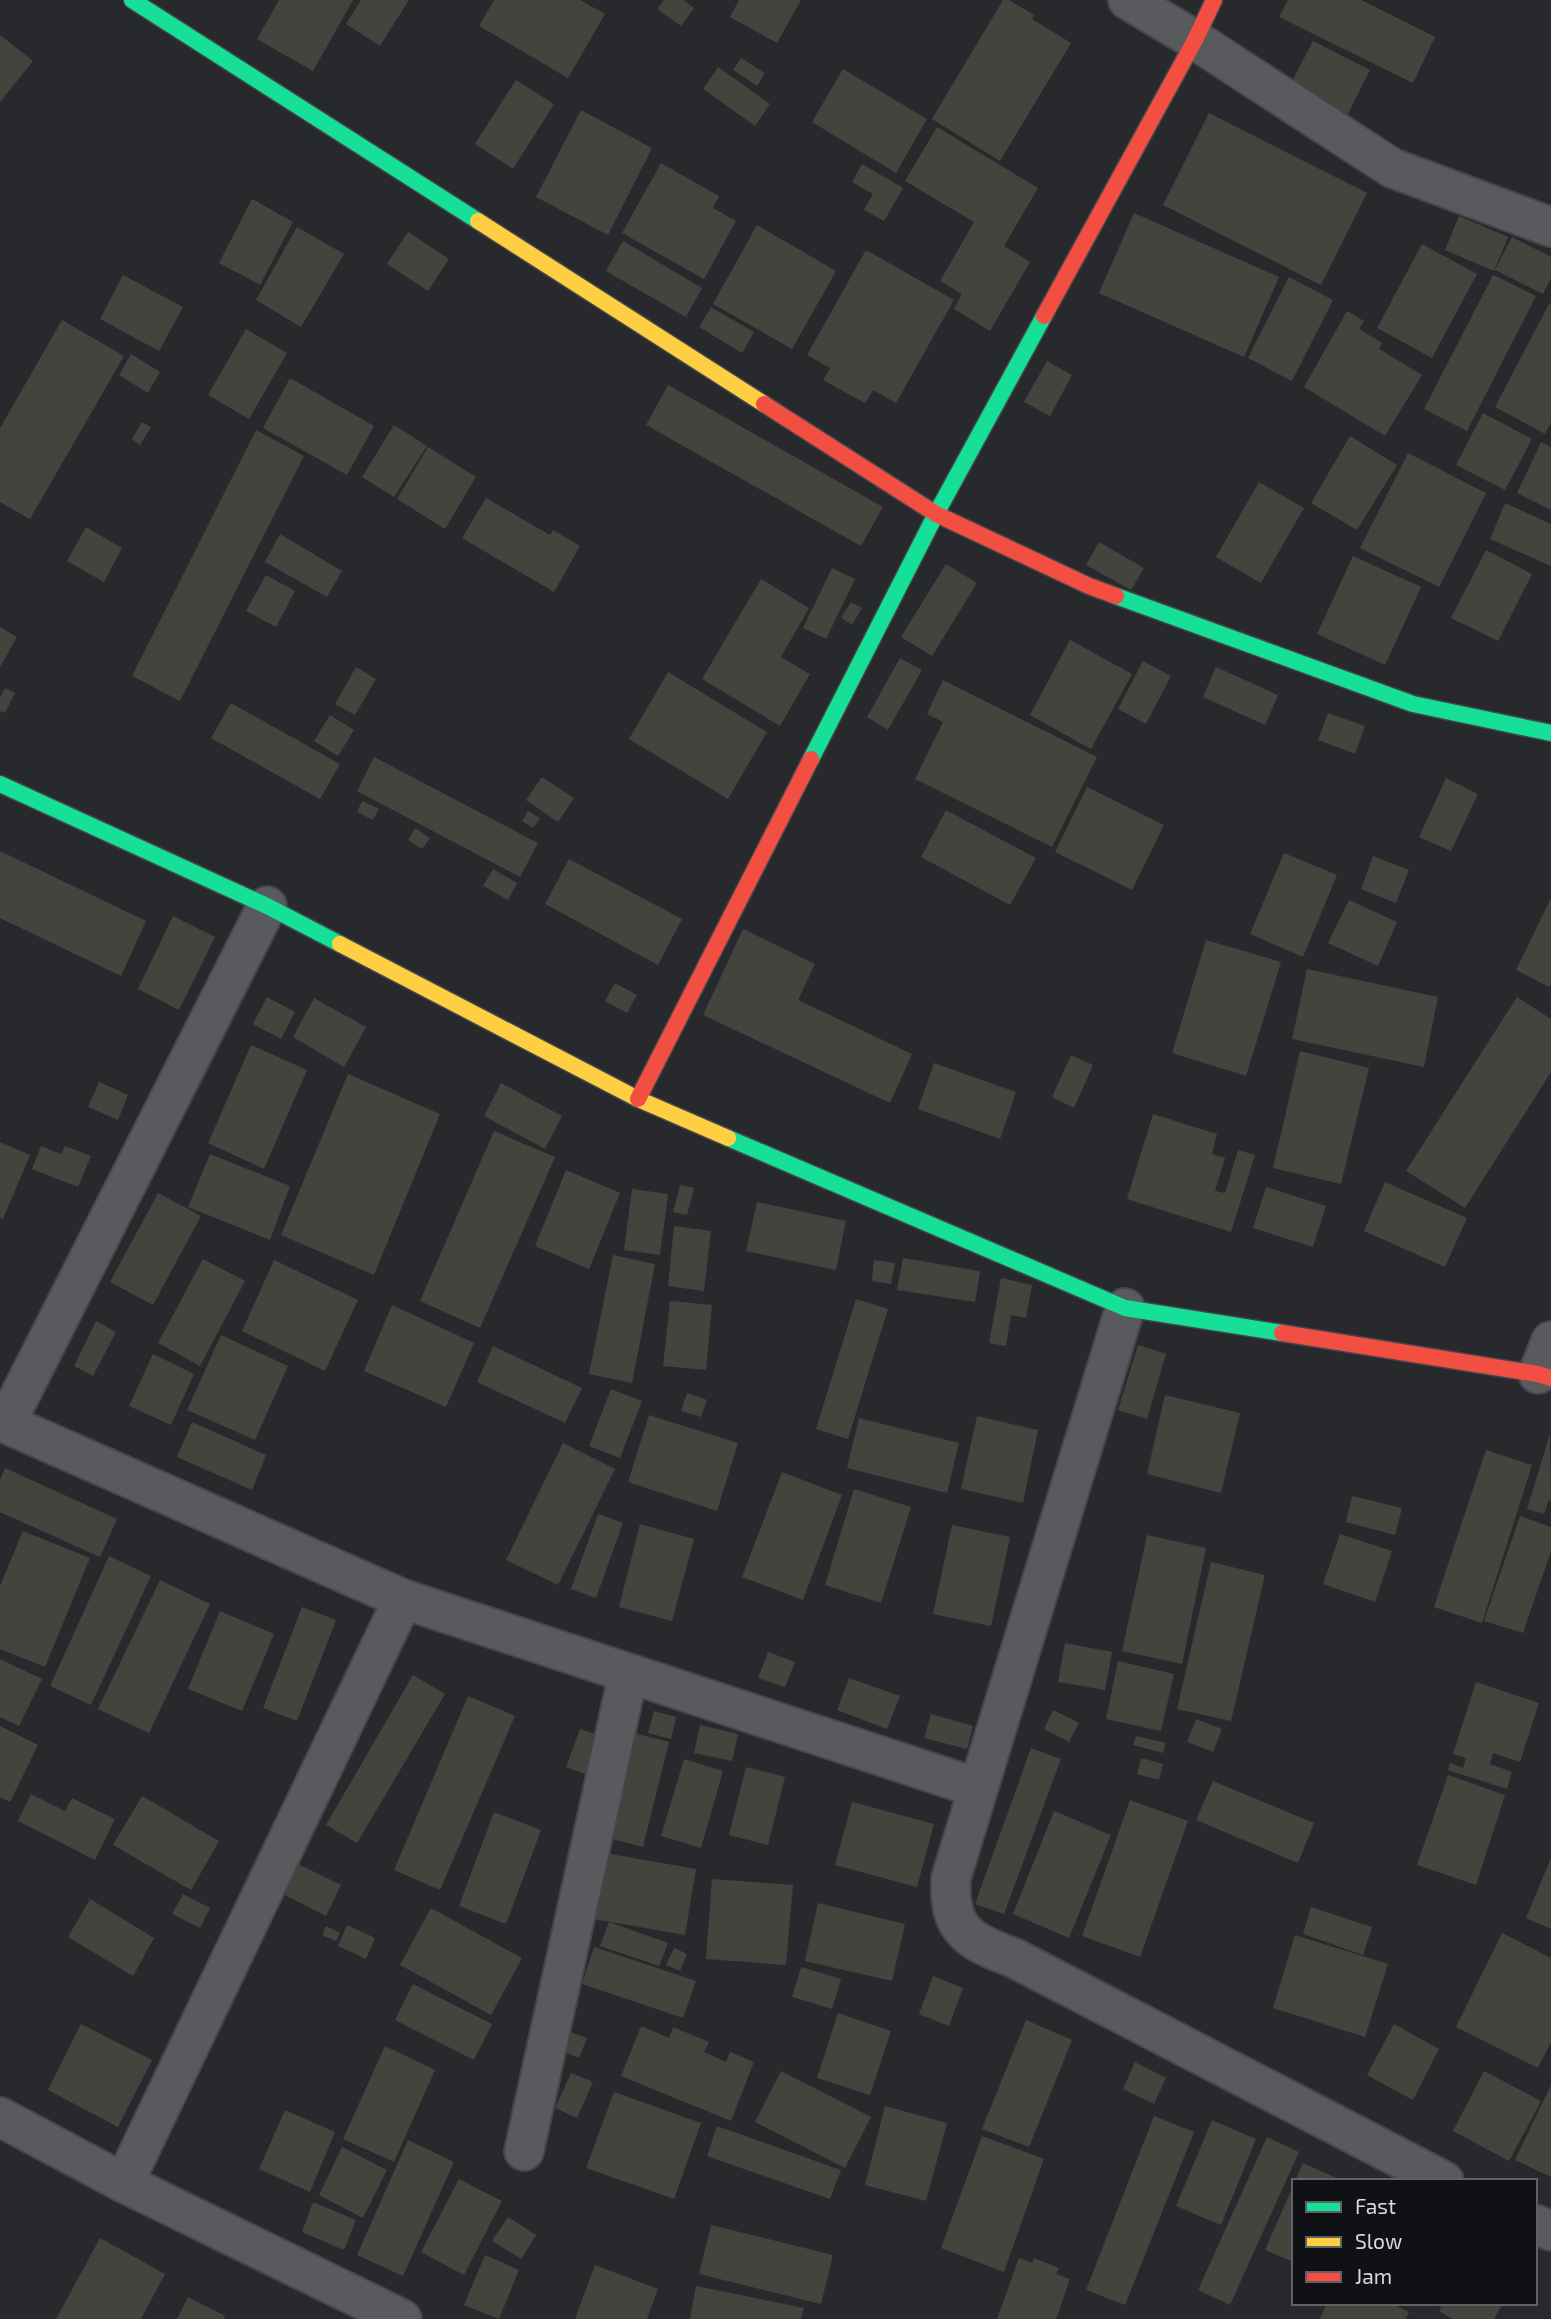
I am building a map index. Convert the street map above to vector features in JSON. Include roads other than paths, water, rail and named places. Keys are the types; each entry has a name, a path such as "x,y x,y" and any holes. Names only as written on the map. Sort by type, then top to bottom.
{"street":[{"path":"132,0 936,514 1089,586 1413,705 1551,733"},
{"path":"1128,0 1195,40 1392,168 1551,226"},
{"path":"638,1099 936,514 1195,40 1214,0"},
{"path":"0,783 267,906 638,1099 1125,1308 1547,1364"},
{"path":"267,906 3,1422 403,1599 978,1788"},
{"path":"1125,1308 951,1878 953,1916 981,1946 1014,1958 1440,2179"},
{"path":"124,2183 403,1599"},
{"path":"524,2151 628,1675"},
{"path":"0,2117 124,2183 402,2319"}]}
